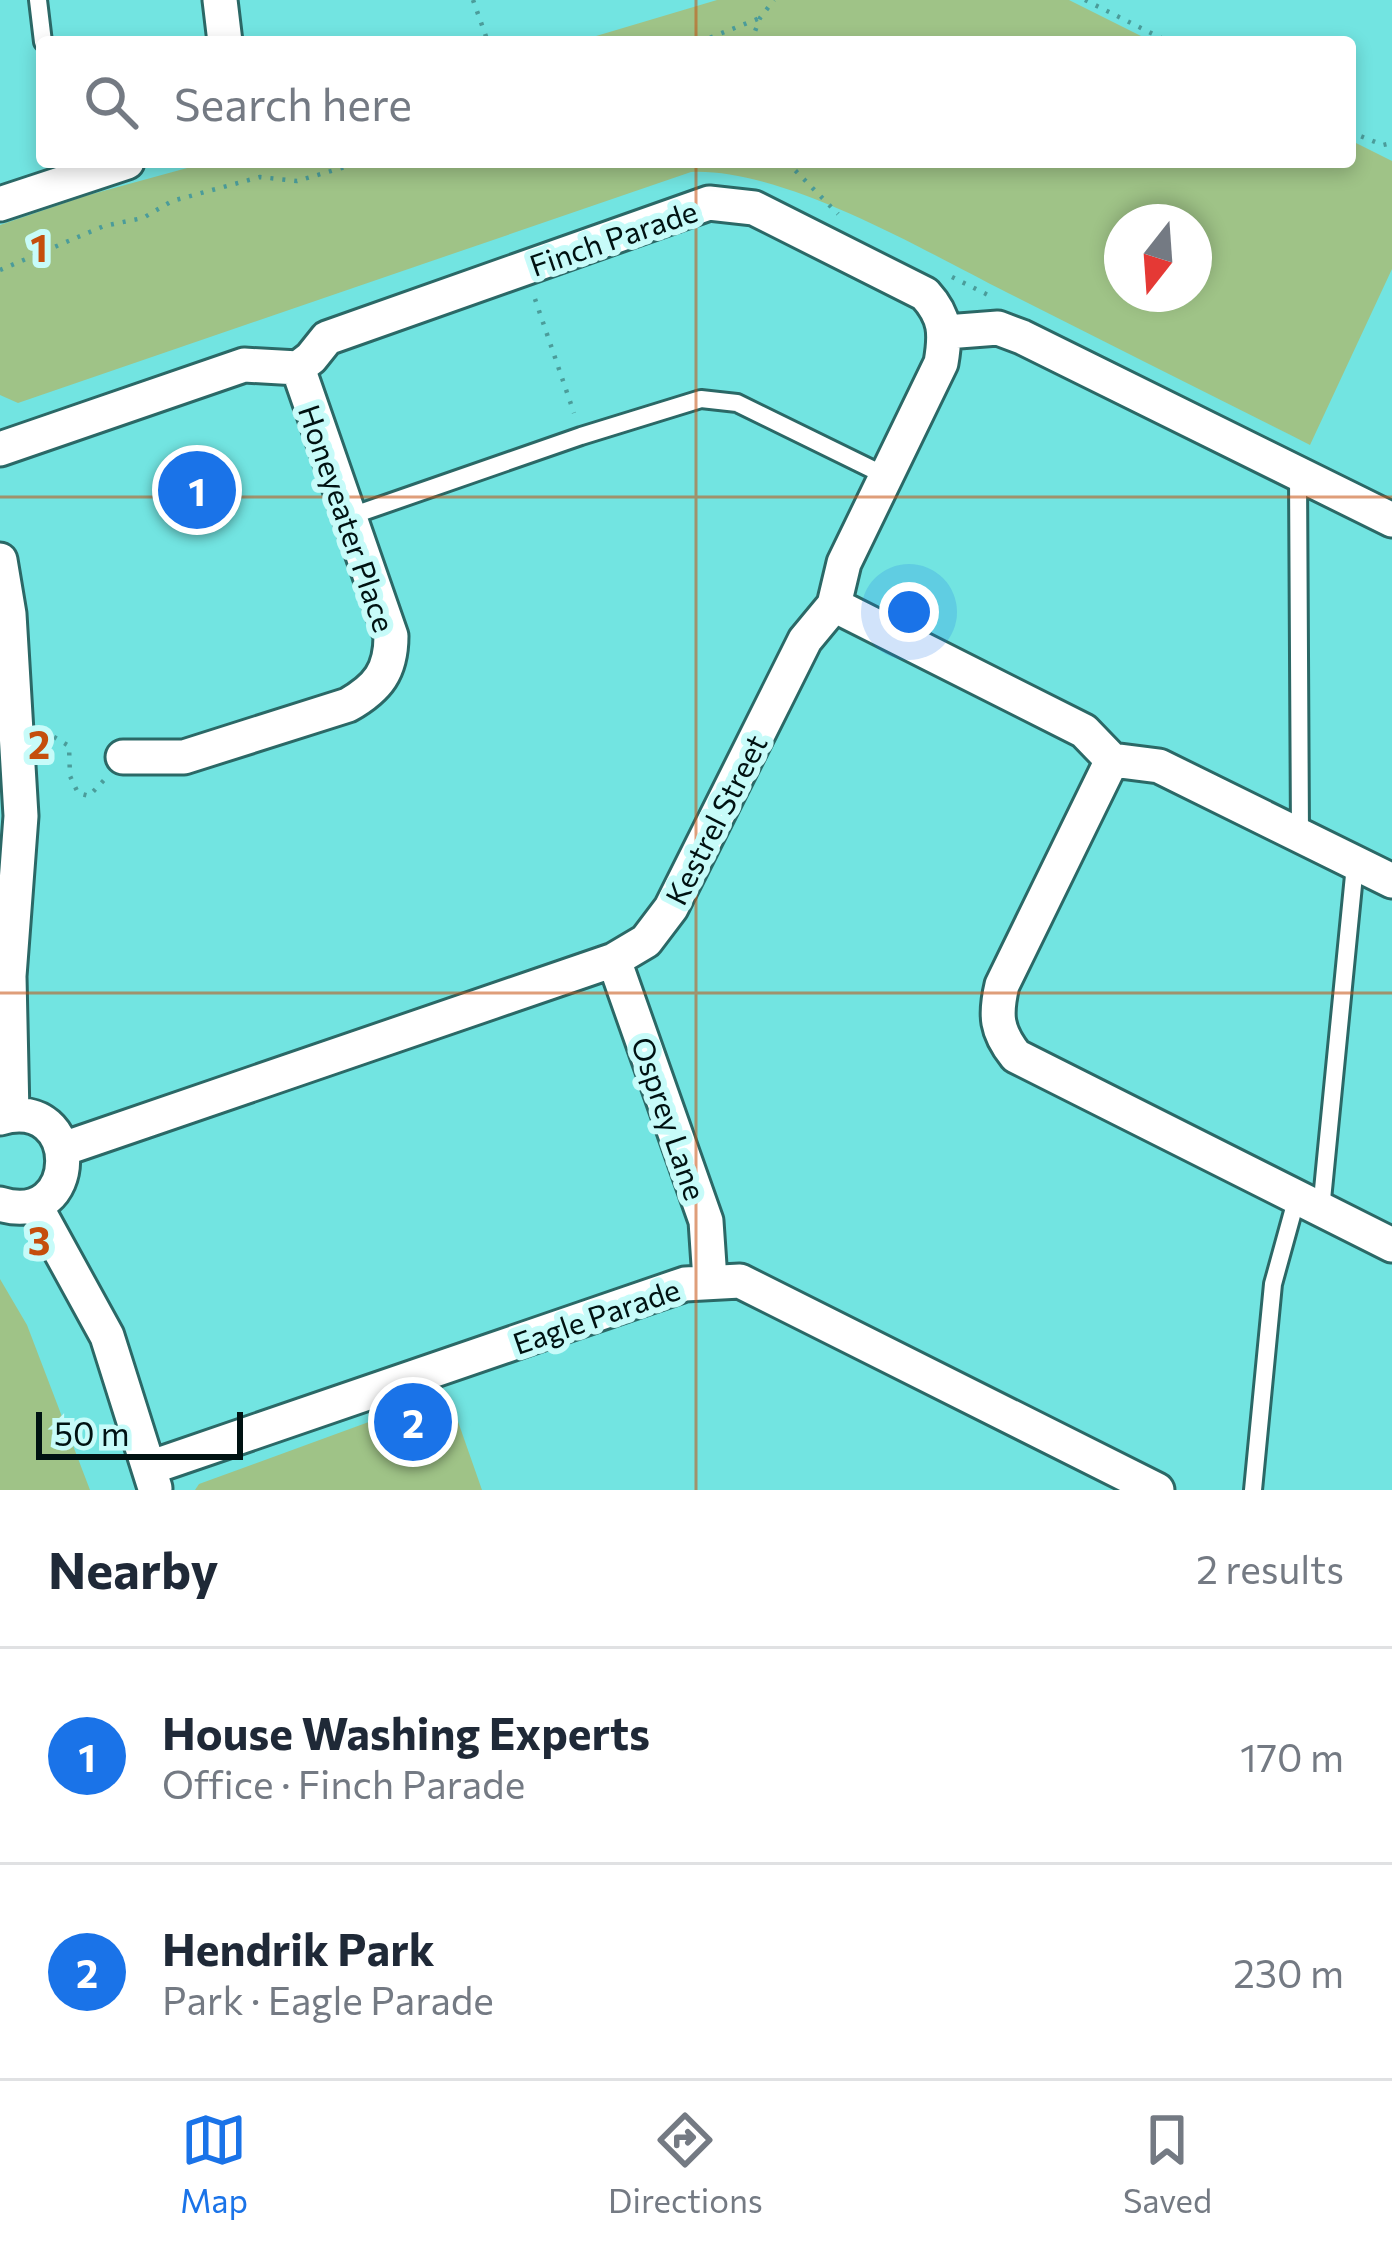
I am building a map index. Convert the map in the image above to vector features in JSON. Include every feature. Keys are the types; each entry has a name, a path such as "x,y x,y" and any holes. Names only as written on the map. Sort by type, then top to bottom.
{"street":[{"path":"220,0 224,36"},
{"path":"0,204 74,170"},
{"name":"Finch Parade","path":"298,368 327,338 709,203 754,208 925,294 939,309 946,332"},
{"path":"946,332 998,328 1022,337 1392,520"},
{"name":"Kestrel Street","path":"63,1150 614,960 646,940 671,908 805,640 835,605 844,563 941,364 946,332"},
{"path":"0,449 244,365 298,368"},
{"name":"Honeyeater Place","path":"123,758 184,757 348,705 370,693 383,676 391,656 391,636 298,368"},
{"path":"0,560 9,614 21,816 9,976 6,1116 26,1115 49,1127 63,1150 64,1163 56,1188 35,1205 0,1204"},
{"path":"835,605 1084,731 1112,760 1159,766 1392,881"},
{"path":"1112,760 1002,985 995,1012 1000,1036 1016,1056 1392,1245"},
{"name":"Osprey Lane","path":"614,960 706,1221 710,1280"},
{"path":"35,1205 107,1336 152,1479"},
{"name":"Eagle Parade","path":"152,1479 663,1292 710,1280 740,1281 1157,1490"}],"lane":[{"path":"38,0 42,36"},
{"path":"348,517 701,399 737,403 886,476"},
{"path":"1298,474 1300,837"},
{"path":"1253,1490 1273,1285 1309,1204 1355,865"}],"path":[{"path":"473,0 486,36"},
{"path":"753,36 774,0"},
{"path":"1084,0 1157,36"},
{"path":"714,36 760,18"},
{"path":"1356,134 1383,145 1392,143"},
{"path":"0,270 190,196 260,177 297,181 341,168"},
{"path":"524,267 581,436"},
{"path":"54,737 69,746 70,776 82,797 97,788 123,758"}],"green space":[{"path":"717,0 1069,0 1141,36 596,36"},
{"path":"1356,143 1392,161 1392,269 1310,445 852,214 768,183 691,172 18,403 0,395 0,225 187,168 1356,168"},
{"path":"0,1279 27,1325 90,1490 0,1490"},
{"path":"448,1393 482,1490 195,1490 199,1484"}],"place":[{"name":"House Washing Experts","path":"197,490"},
{"name":"Hendrik Park","path":"413,1422"}]}
